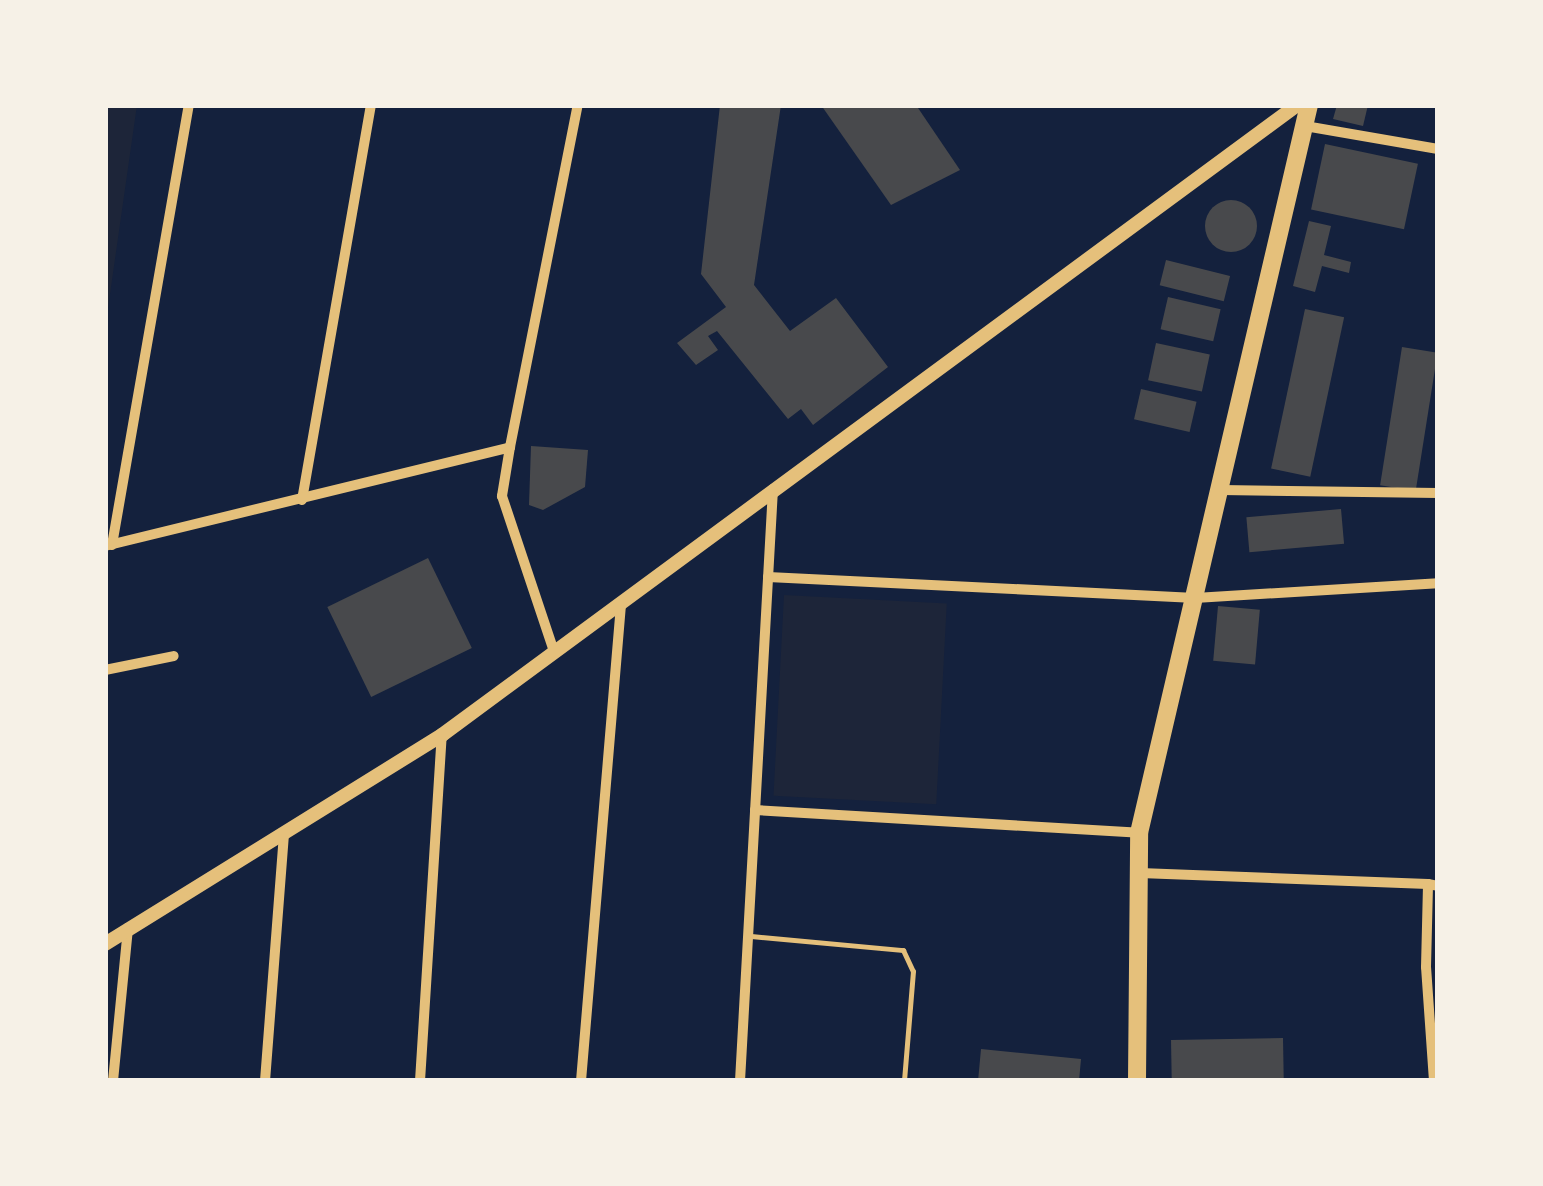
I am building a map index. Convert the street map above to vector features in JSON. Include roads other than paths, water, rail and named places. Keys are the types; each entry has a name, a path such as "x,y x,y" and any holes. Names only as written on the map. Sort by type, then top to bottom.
{"main road":[{"path":"1138,1081 1139,833 1309,105"}],"street":[{"path":"189,105 109,546 510,447"},
{"path":"302,500 371,105"},
{"path":"553,648 502,496 578,105"},
{"path":"105,944 442,735 553,648 621,605 774,488 1297,105"},
{"path":"1304,126 1438,149"},
{"path":"740,1081 774,488"},
{"path":"1220,490 1438,493"},
{"path":"768,576 1196,598 1438,583"},
{"path":"581,1081 621,605"},
{"path":"105,670 174,656"},
{"path":"420,1081 442,735"},
{"path":"755,810 1139,833"},
{"path":"265,1081 284,834"},
{"path":"1140,873 1433,885 1434,1081"},
{"path":"114,1081 128,927"}],"lane":[{"path":"748,936 903,950 913,971 904,1081"}]}
